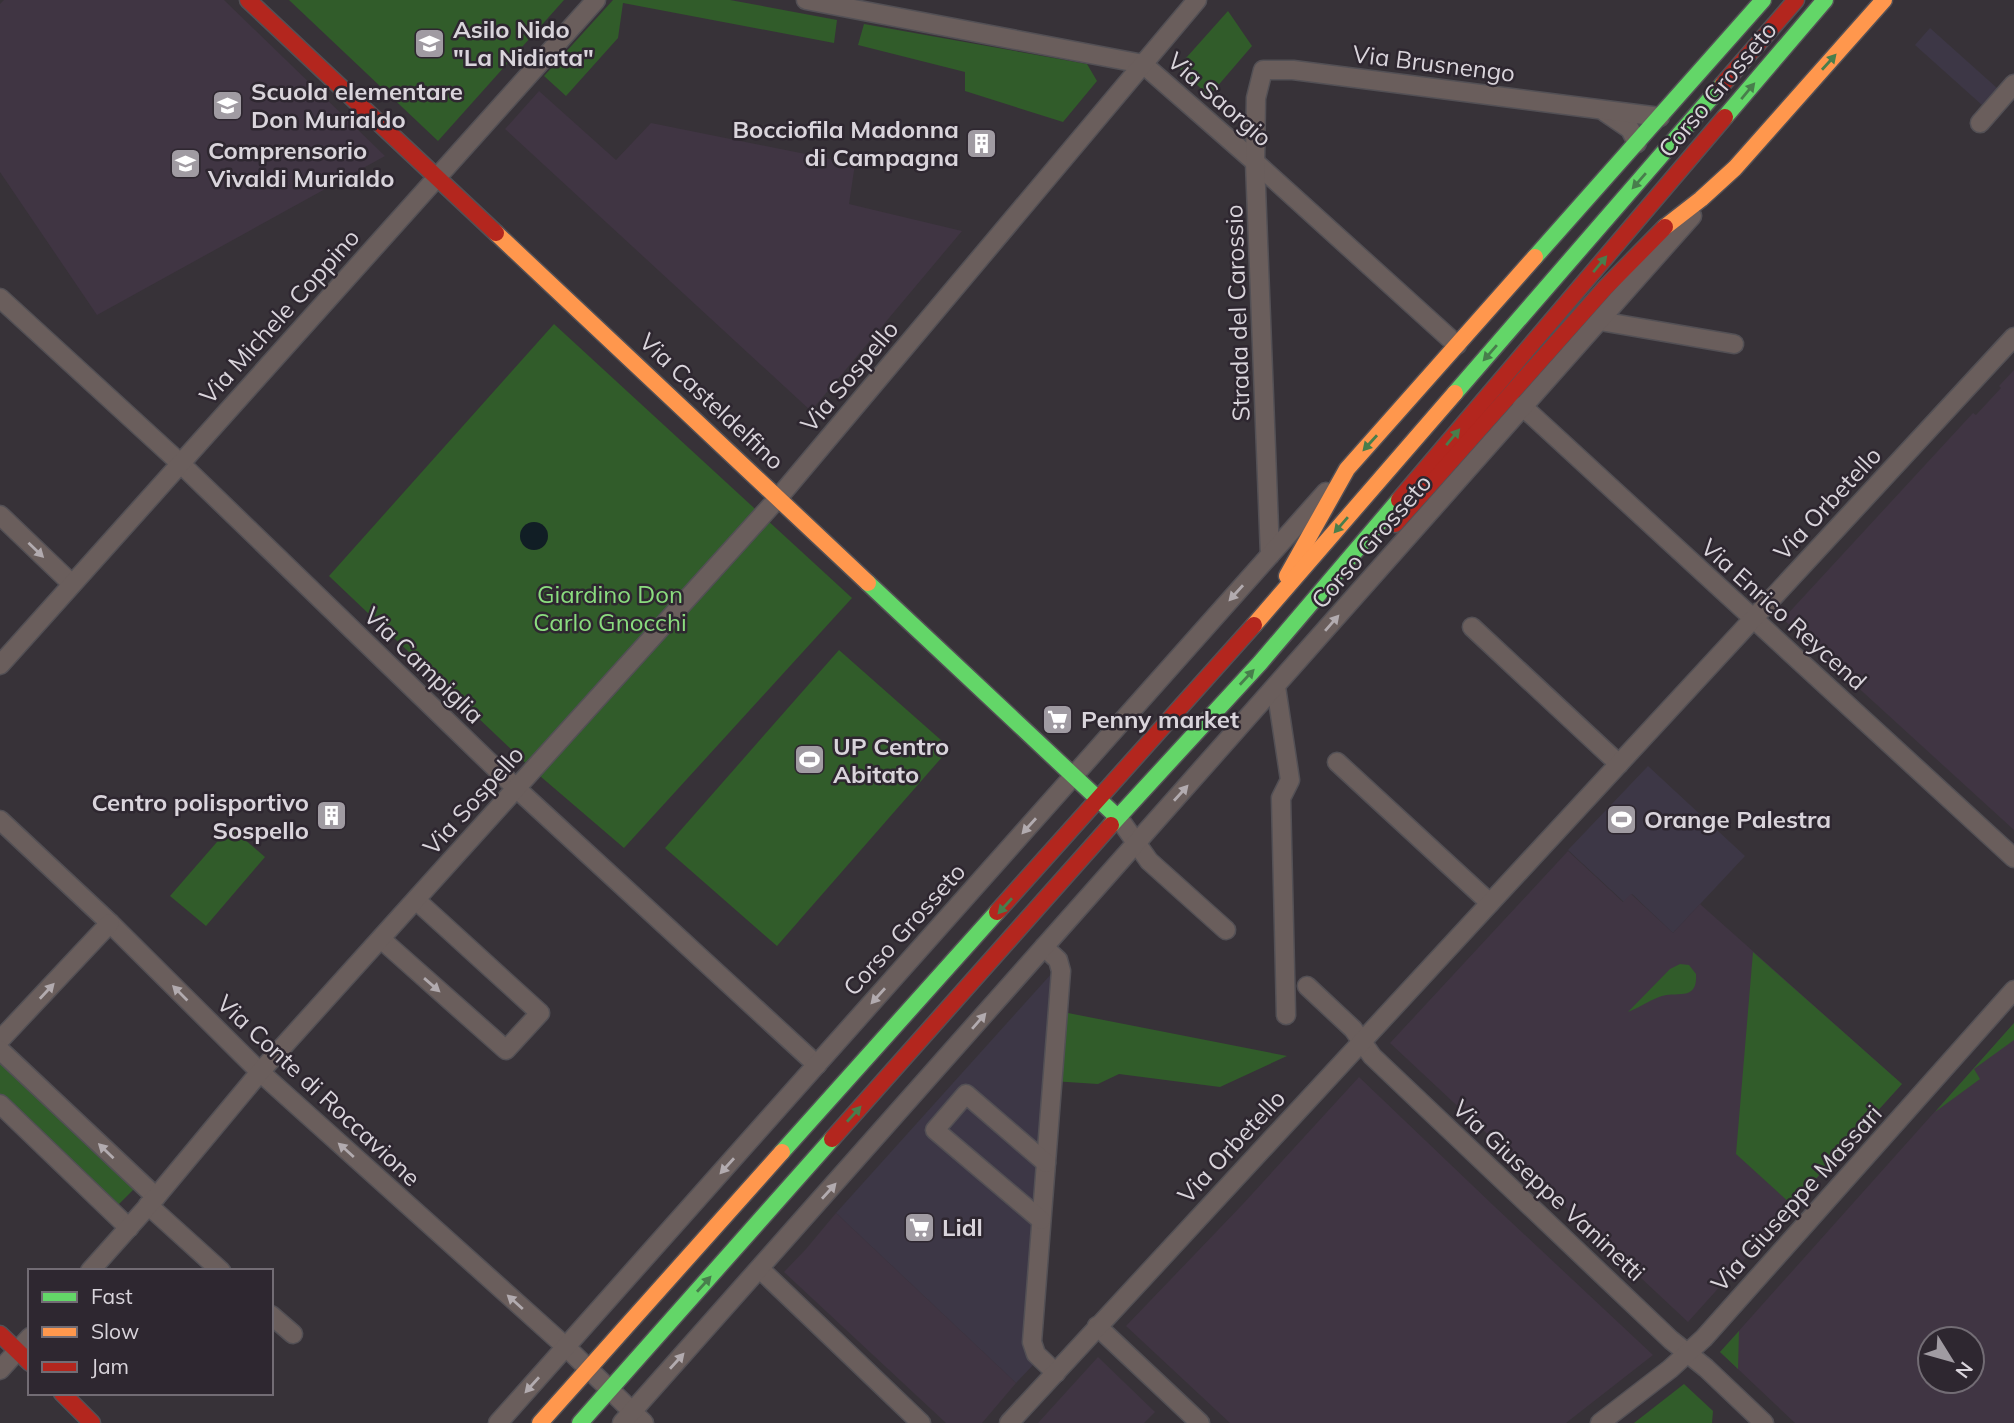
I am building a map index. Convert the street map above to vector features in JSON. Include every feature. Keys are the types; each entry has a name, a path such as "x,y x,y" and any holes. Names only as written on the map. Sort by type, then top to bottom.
{"main road":[{"name":"Via Casteldelfino","path":"248,0 1118,817"},
{"name":"Corso Grosseto","path":"1265,612 1347,469 1763,0"},
{"name":"Corso Grosseto","path":"540,1423 1265,612 1796,0"},
{"name":"Corso Grosseto","path":"580,1423 1118,817 1265,657 1825,0"},
{"name":"Corso Grosseto","path":"1265,657 1310,617 1644,246 1735,168 1885,0"},
{"path":"0,1334 26,1350"},
{"path":"64,1395 93,1423"}],"street":[{"name":"Via Michele Coppino","path":"0,665 596,0"},
{"name":"Via Saorgio","path":"806,0 1143,64 1457,345"},
{"name":"Via Sospello","path":"92,1269 260,1072 779,497 1197,0"},
{"name":"Via Brusnengo","path":"1263,70 1293,70 1660,117"},
{"name":"Strada del Carossio","path":"1263,70 1256,97 1255,162 1270,555"},
{"path":"1980,123 2014,84"},
{"name":"Via Brusnengo","path":"1599,108 1630,130 1637,143"},
{"name":"Corso Grosseto","path":"632,1419 760,1269 1521,406 1735,168"},
{"name":"Via Campiglia","path":"0,298 180,463 516,788 817,1065"},
{"path":"1600,321 1734,344"},
{"name":"Via Orbetello","path":"1009,1423 2014,337"},
{"name":"Via Enrico Reycend","path":"1521,406 2014,858"},
{"name":"Corso Grosseto","path":"498,1423 1347,469"},
{"path":"0,515 72,584"},
{"path":"1472,627 1619,764"},
{"path":"1276,687 1290,780 1281,798 1286,1015"},
{"path":"1337,762 1490,903"},
{"name":"Via Casteldelfino","path":"1118,817 1136,844"},
{"name":"Via Conte di Roccavione","path":"0,820 110,923 260,1072 566,1347 610,1390 632,1419"},
{"path":"1136,844 1149,860 1226,930"},
{"path":"381,939 506,1050 540,1013 416,900"},
{"path":"0,1040 110,923"},
{"path":"1044,947 1058,960 1061,967 1032,1346 1056,1373"},
{"name":"Via Giuseppe Vaninetti","path":"1307,986 1353,1029 1371,1056 1764,1423"},
{"name":"Via Giuseppe Massari","path":"1600,1423 1688,1353 2014,990"},
{"path":"0,1050 219,1269"},
{"path":"1041,1220 935,1130 966,1094 1046,1163"},
{"path":"0,1104 129,1228"},
{"path":"760,1269 921,1423"},
{"path":"273,1317 293,1334"},
{"path":"1097,1326 1200,1423"},
{"path":"0,1370 26,1350"}],"shaded area":[{"name":"Comprensorio Vivaldi Murialdo","path":"4,0 224,0 385,156 97,315 0,172 0,4"},
{"path":"1930,28 1997,88 1982,105 1915,45"},
{"path":"539,91 616,160 651,123 855,164 849,204 962,231 811,411 505,129"},
{"path":"2014,370 2014,830 1783,619 1973,413 1976,415"},
{"path":"534,522 544,526 548,536 544,546 534,550 524,546 520,536 524,526"},
{"path":"1648,766 1745,856 1673,933 1632,894 1624,902 1568,850"},
{"path":"1568,851 1623,902 1631,894 1673,933 1700,904 1902,1084 1688,1322 1390,1043"},
{"path":"1052,973 1055,977 1026,1350 1033,1365 1016,1383 836,1213"},
{"path":"2014,1023 2014,1423 1795,1423 1720,1352"},
{"path":"1359,1077 1653,1355 1566,1423 1230,1423 1126,1326"},
{"path":"836,1213 1016,1383 982,1423 946,1423 784,1272"},
{"path":"1098,1357 1155,1412 1144,1423 1038,1423"}],"green space":[{"name":"Asilo Nido \"La Nidiata\"","path":"289,0 564,0 438,141"},
{"path":"613,0 730,0 837,20 834,43 623,3 618,38 566,96 544,76"},
{"path":"1228,11 1252,46 1209,96 1178,67"},
{"path":"864,24 1087,64 1097,81 1063,122 965,91 965,72 858,45"},
{"name":"Giardino Don Carlo Gnocchi","path":"554,324 852,598 624,848 533,770 329,576"},
{"path":"839,650 950,748 777,946 665,848"},
{"path":"230,827 265,857 206,926 170,896"},
{"path":"1753,952 1902,1084 1792,1205 1736,1154"},
{"path":"1680,964 1689,965 1696,974 1693,989 1684,994 1659,997 1628,1012 1670,969"},
{"path":"1068,1013 1287,1056 1220,1087 1119,1074 1098,1084 1052,1081"},
{"path":"2014,1023 2014,1040 1974,1069 1980,1079 1935,1112"},
{"path":"0,1050 140,1183 112,1211 0,1104"},
{"path":"1739,1331 1738,1369 1720,1352"},
{"path":"1684,1384 1713,1411 1712,1423 1634,1423"}],"traffic: fast":[{"path":"1535,257 1763,0"},
{"path":"1725,117 1825,0"},
{"path":"1455,393 1723,84"},
{"path":"1111,825 1260,663 1399,500"},
{"path":"868,583 1112,812"},
{"path":"782,1152 997,912"},
{"path":"580,1423 832,1139"}],"traffic: slow":[{"path":"1665,227 1735,168 1884,0"},
{"path":"496,233 868,583"},
{"path":"1287,576 1347,469 1535,257"},
{"path":"1254,625 1455,393"},
{"path":"540,1423 782,1152"}],"traffic: jam":[{"path":"248,0 496,233"},
{"path":"1723,84 1796,0"},
{"path":"1399,500 1725,117"},
{"path":"1395,524 1605,288 1665,227"},
{"path":"997,912 1254,625"},
{"path":"832,1139 1111,825"},
{"path":"0,1334 28,1361"},
{"path":"64,1395 92,1423"}],"place":[{"name":"Asilo Nido \"La Nidiata\"","path":"430,43"},
{"name":"Scuola elementare Don Murialdo","path":"228,105"},
{"name":"Bocciofila Madonna di Campagna","path":"982,143"},
{"name":"Comprensorio Vivaldi Murialdo","path":"185,164"},
{"name":"Penny market","path":"1058,719"},
{"name":"UP Centro Abitato","path":"810,760"},
{"name":"Centro polisportivo Sospello","path":"332,816"},
{"name":"Orange Palestra","path":"1621,819"},
{"name":"Lidl","path":"919,1227"}]}
